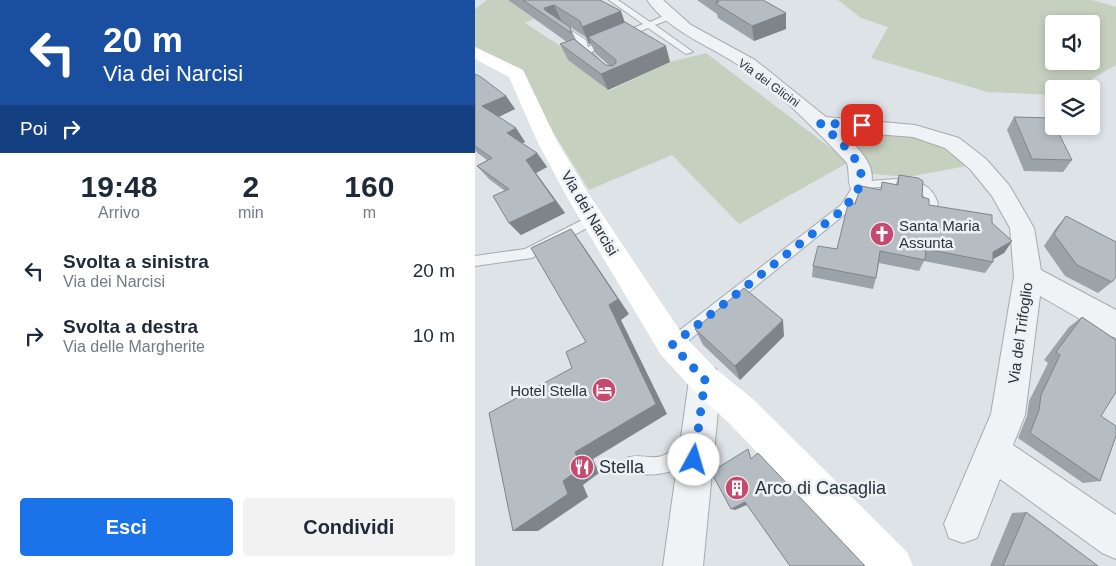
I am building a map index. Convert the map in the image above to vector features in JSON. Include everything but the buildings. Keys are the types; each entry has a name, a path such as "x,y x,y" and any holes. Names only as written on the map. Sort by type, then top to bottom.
{"street":[{"name":"Via dei Glicini","path":"654,0 686,28 749,64 820,123 857,161 861,173 859,186"},
{"name":"Via dei Narcisi","path":"475,52 517,74 547,140 592,220 672,345 705,380 742,412 893,566"},
{"name":"Via del Trifoglio","path":"820,123 915,131 952,142 978,164 1001,191 1022,228 1028,276 1008,415 963,524"},
{"path":"1028,276 1116,325"},
{"path":"680,556 705,380"},
{"path":"992,452 1116,539"}],"lane":[{"path":"613,0 689,52"},
{"path":"585,51 673,16"},
{"path":"558,26 583,42 585,51 604,67"},
{"path":"672,345 845,208 859,186 900,183 918,186 928,192 932,204"},
{"path":"475,262 527,254 592,220"},
{"path":"633,464 658,467 679,456 696,441"}],"green space":[{"path":"487,0 508,0 534,19 525,23 565,49 569,61 609,91 670,62 706,53 849,162 739,224 672,155 589,190 517,74 475,52 475,9"},
{"path":"838,0 1092,0 1116,7 1116,65 1090,80 1045,80 1045,95 988,92 871,58 888,27 861,18"},
{"path":"820,123 915,131 978,164 908,177 861,173"}],"place":[{"name":"Santa Maria Assunta","path":"882,234"},
{"name":"Hotel Stella","path":"604,390"},
{"name":"Stella","path":"582,467"},
{"name":"Arco di Casaglia","path":"737,488"}],"route":[{"path":"694,460 699,411 705,380 672,345 845,208 859,186 861,173 857,161 820,123 862,125"}]}
